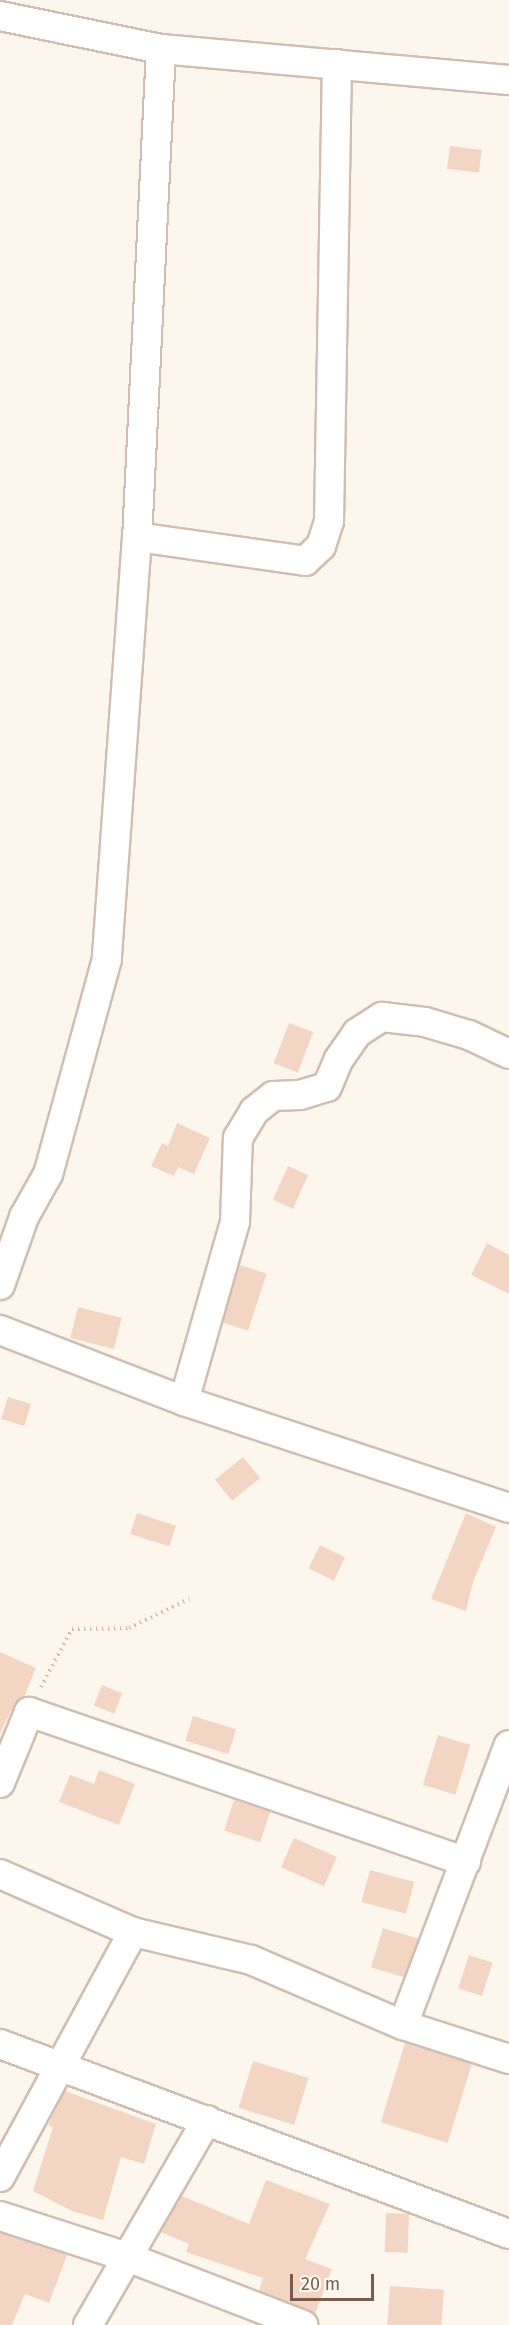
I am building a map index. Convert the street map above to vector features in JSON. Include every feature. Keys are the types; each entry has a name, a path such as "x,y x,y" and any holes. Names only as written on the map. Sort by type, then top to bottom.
{"street":[{"path":"0,16 161,49 509,80"},
{"path":"0,1285 24,1217 48,1174 106,959 137,537 161,49"},
{"path":"137,537 305,561 321,546 328,521 337,64"},
{"path":"184,1401 234,1222 238,1138 254,1111 273,1096 300,1095 327,1087 339,1059 357,1033 382,1017 425,1022 458,1032 509,1054"},
{"path":"0,1330 184,1401 509,1508"},
{"path":"0,1783 29,1712 466,1862"},
{"path":"403,2025 509,1745"},
{"path":"0,1874 133,1932 251,1960 403,2025 509,2059"},
{"path":"0,2177 133,1932"},
{"path":"0,2044 207,2120 339,2174 509,2234"},
{"path":"88,2325 207,2120"},
{"path":"0,2216 127,2257 303,2325"}],"path":[{"path":"29,1712 72,1629 129,1628 189,1599"}],"building":[{"path":"450,146 482,150 479,173 447,169"},
{"path":"289,1023 313,1032 298,1072 274,1063"},
{"path":"177,1123 210,1138 194,1174 178,1167 174,1176 151,1166 162,1143 168,1146"},
{"path":"288,1166 308,1175 293,1209 273,1200"},
{"path":"487,1243 509,1255 509,1294 471,1275"},
{"path":"240,1265 267,1274 248,1331 221,1322"},
{"path":"78,1307 122,1318 114,1349 70,1338"},
{"path":"8,1397 31,1404 24,1426 1,1419"},
{"path":"243,1457 260,1478 232,1501 215,1480"},
{"path":"137,1513 176,1526 169,1547 130,1534"},
{"path":"466,1513 496,1527 473,1582 466,1611 431,1599"},
{"path":"320,1545 345,1557 334,1581 309,1568"},
{"path":"0,1652 36,1668 24,1697 14,1705 0,1733"},
{"path":"102,1685 122,1693 114,1714 94,1705"},
{"path":"193,1716 236,1729 228,1754 185,1741"},
{"path":"438,1735 471,1745 455,1795 423,1785"},
{"path":"99,1770 135,1784 119,1825 59,1802 70,1775 94,1784"},
{"path":"234,1800 270,1812 260,1842 224,1830"},
{"path":"294,1838 337,1857 324,1886 281,1867"},
{"path":"370,1870 414,1882 406,1914 361,1902"},
{"path":"383,1928 418,1939 406,1978 371,1967"},
{"path":"469,1955 493,1963 482,1996 458,1988"},
{"path":"405,2043 472,2063 448,2143 381,2122"},
{"path":"253,2061 308,2078 294,2125 239,2108"},
{"path":"65,2091 156,2124 144,2164 121,2157 103,2220 72,2211 33,2191 53,2127 48,2125"},
{"path":"266,2180 330,2204 305,2259 332,2269 315,2314 259,2290 263,2278 186,2252 189,2244 161,2232 182,2196 249,2224"},
{"path":"386,2213 409,2214 408,2253 385,2252"},
{"path":"0,2233 67,2255 49,2303 25,2294 12,2325 0,2325"},
{"path":"390,2286 444,2290 441,2325 387,2325"}]}
